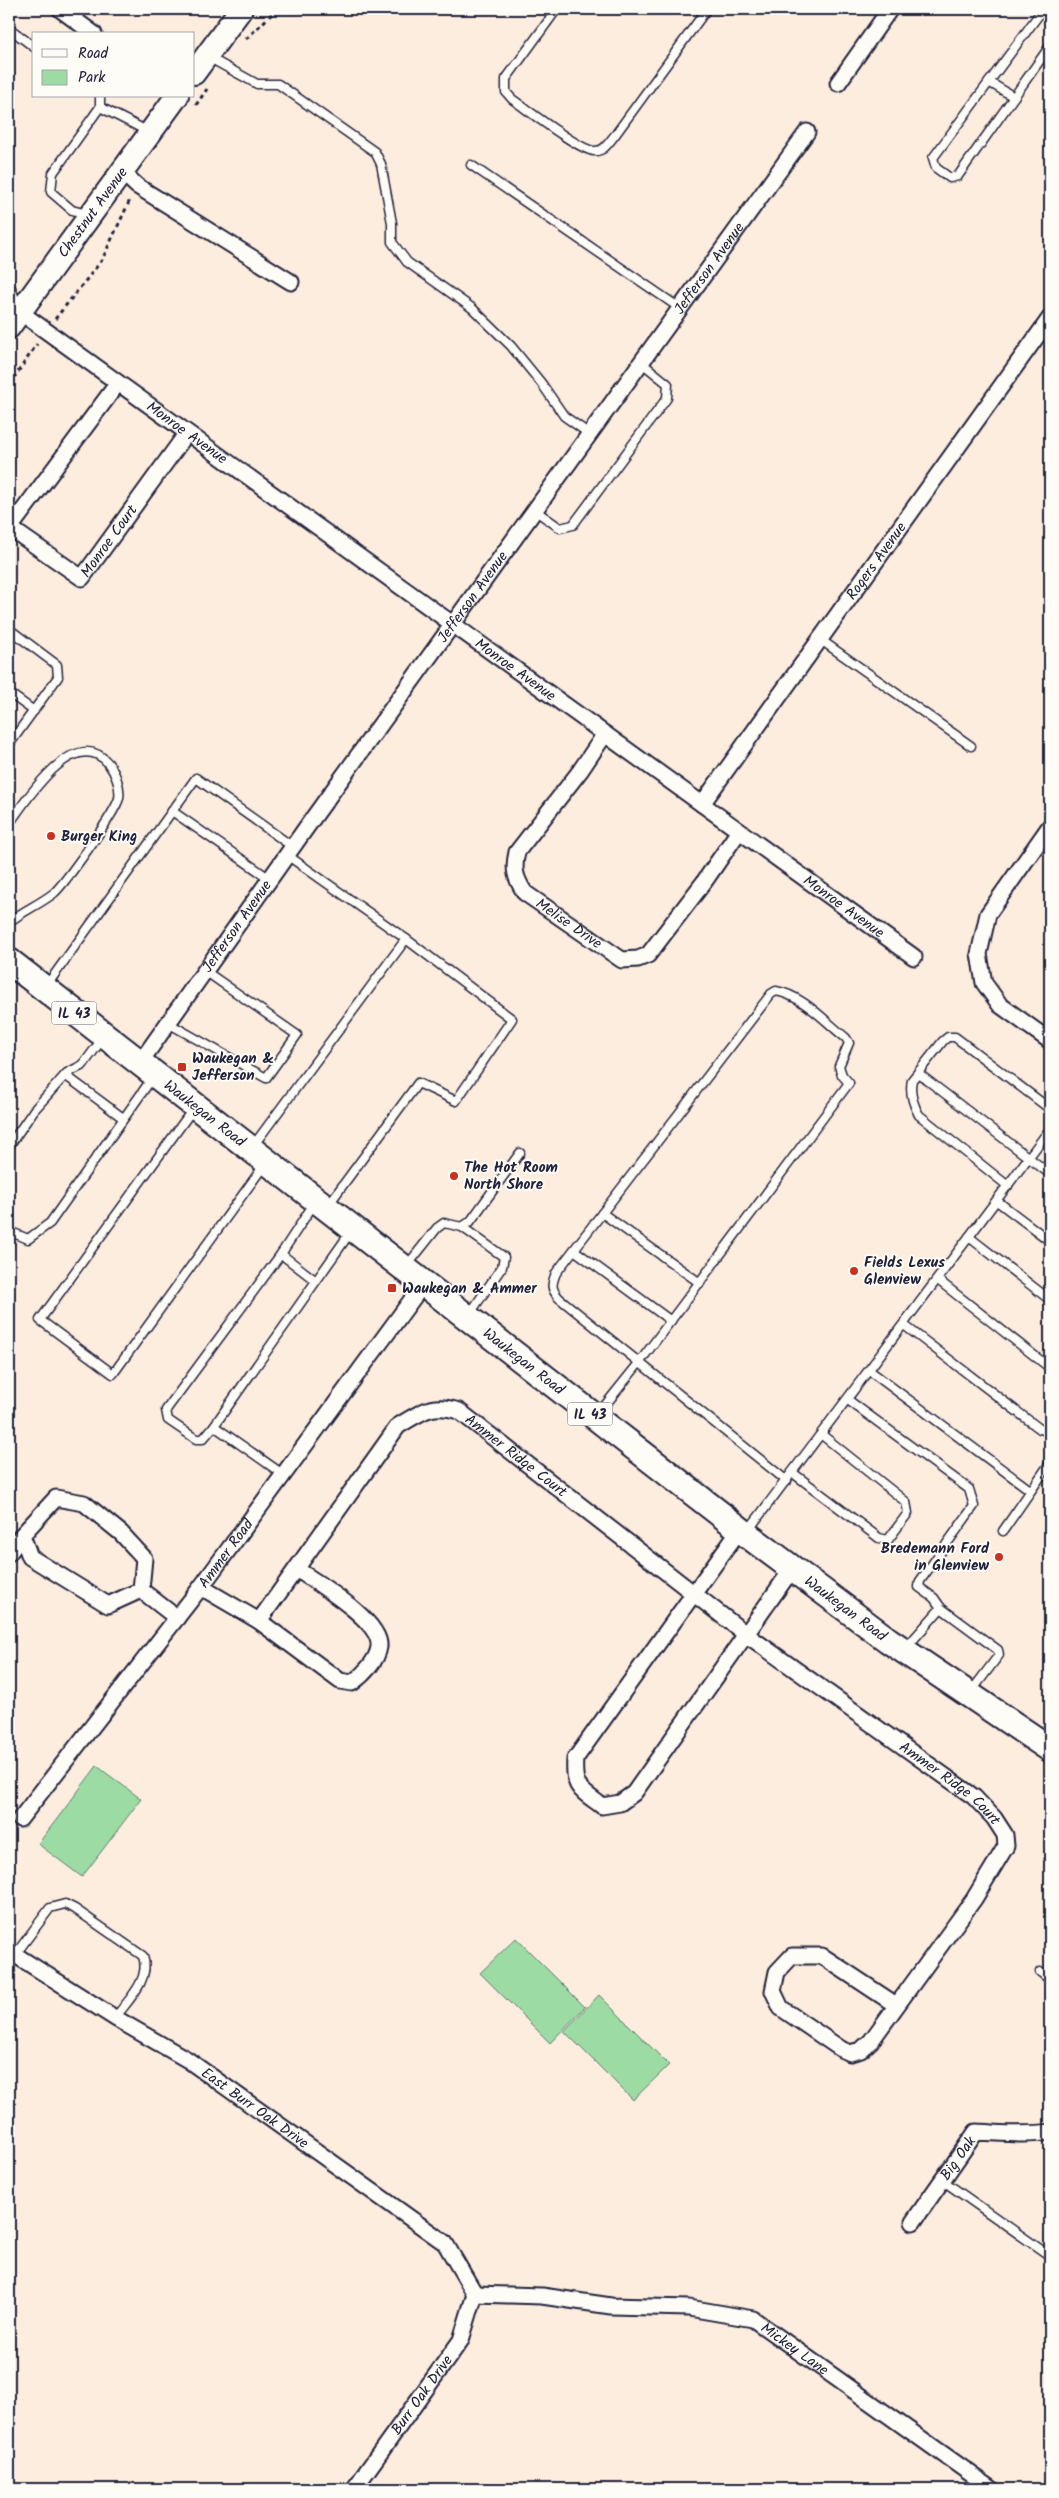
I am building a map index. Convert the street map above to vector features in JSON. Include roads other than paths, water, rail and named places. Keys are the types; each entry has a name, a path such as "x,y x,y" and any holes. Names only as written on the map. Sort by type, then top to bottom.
{"main road":[{"name":"Waukegan Road","path":"9,961 104,1037 792,1569 904,1650 1049,1746"}],"street":[{"path":"60,9 91,32"},
{"path":"200,65 241,9"},
{"path":"838,83 890,9"},
{"name":"Chestnut Avenue","path":"12,316 91,215 176,98"},
{"name":"Jefferson Avenue","path":"147,1070 168,1023 807,132"},
{"path":"122,172 137,186 291,282"},
{"name":"Monroe Avenue","path":"12,316 118,383 914,958"},
{"name":"Rogers Avenue","path":"702,804 1050,318"},
{"name":"Monroe Court","path":"118,383 10,528 82,578 187,433"},
{"name":"Melise Drive","path":"605,734 517,852 514,864 515,878 525,893 622,960 638,959 648,955 704,882 739,831"},
{"path":"1050,826 988,914 979,954 984,983 1000,1005 1050,1041"},
{"name":"Ammer Road","path":"20,1819 202,1587 284,1475 415,1276"},
{"name":"Ammer Ridge Court","path":"259,1621 298,1570 398,1426 423,1411 443,1406 459,1411 747,1635 974,1798 994,1818 1005,1835 1006,1846 974,1899 871,2041 861,2050 850,2053 841,2049 781,2008 773,1991 777,1972 792,1956 822,1956 896,2005"},
{"path":"9,1553 22,1535 56,1498 84,1503 122,1533 144,1558 141,1590"},
{"path":"743,1531 693,1592 575,1758 574,1778 578,1787 591,1798 602,1806 620,1803 634,1793 792,1569"},
{"path":"22,1535 30,1557 108,1605 141,1590"},
{"path":"202,1587 259,1621 340,1681 352,1683 363,1675 374,1659 379,1646 375,1634 365,1618 298,1570"},
{"path":"141,1590 177,1618"},
{"name":"East Burr Oak Drive","path":"12,1953 115,2018 188,2060 445,2242 475,2294"},
{"name":"Big Oak","path":"913,2222 976,2132 1015,2133 1029,2136 1050,2132"},
{"name":"Burr Oak Drive","path":"354,2489 461,2340 475,2294"},
{"name":"Mickey Lane","path":"475,2294 542,2296 611,2306 689,2308 753,2319 992,2489"}],"lane":[{"path":"557,9 506,79 506,92 512,99 579,145 594,151 603,149 615,135 708,9"},
{"path":"1043,9 932,158 936,168 950,178 958,176 1050,46"},
{"path":"9,28 32,45"},
{"path":"200,65 257,84 278,84 375,152 380,164 392,223 392,242 407,262 472,308 510,346 542,384 564,416 591,435"},
{"path":"989,82 1014,97"},
{"path":"91,215 72,210 51,192 53,173 100,107 100,98"},
{"path":"100,107 151,133"},
{"path":"471,165 681,308"},
{"path":"9,282 12,316"},
{"path":"536,511 560,528 573,525 666,398 668,384 642,363"},
{"path":"9,630 57,665 58,677 11,742 9,740"},
{"path":"821,640 971,746"},
{"path":"9,693 34,711"},
{"path":"9,824 40,781 68,756 87,753 103,757 115,772 119,798 107,822 54,892 9,922"},
{"path":"44,989 196,778 512,1019 456,1101 418,1083 281,1254 166,1410 168,1420 196,1440 203,1438 214,1426 353,1229"},
{"path":"172,811 270,879"},
{"path":"195,1107 40,1320 113,1374 406,939"},
{"path":"168,1023 266,1078 297,1035 205,972"},
{"path":"595,1418 639,1363 670,1322 849,1082 842,1075 839,1066 849,1043 795,998 776,990 556,1273 551,1285 552,1291 559,1298 639,1363 787,1482"},
{"path":"9,1146 34,1110 65,1075 83,1065 104,1037"},
{"path":"1008,1186 919,1115 913,1105 912,1080 943,1041 948,1037 955,1038 1050,1109"},
{"path":"9,1231 28,1239 50,1223 123,1118 147,1070"},
{"path":"918,1073 1050,1174"},
{"path":"65,1075 123,1118"},
{"path":"743,1531 787,1482 1050,1129"},
{"path":"462,1227 470,1222 520,1153"},
{"path":"997,1201 1050,1240"},
{"path":"602,1213 700,1282"},
{"path":"415,1276 437,1228 444,1223 462,1227 504,1257 502,1267 468,1317"},
{"path":"969,1238 1050,1300"},
{"path":"574,1250 670,1322"},
{"path":"281,1254 316,1281"},
{"path":"938,1280 1050,1368"},
{"path":"904,1325 1040,1429 1050,1432"},
{"path":"870,1371 1030,1490"},
{"path":"848,1400 969,1490 973,1497 974,1506 920,1581 919,1587 934,1598 941,1608 998,1650 999,1655 969,1694"},
{"path":"214,1426 284,1475"},
{"path":"793,1473 879,1538 888,1540 892,1537 908,1513 906,1502 822,1435"},
{"path":"1003,1531 1050,1463"},
{"path":"904,1650 941,1608"},
{"path":"12,1953 50,1908 65,1904 75,1909 143,1956 146,1965 144,1978 115,2018"},
{"path":"1040,1972 1050,1980"},
{"path":"942,2180 1050,2256"}],"place":[{"name":"Burger King","path":"51,836"},
{"name":"Waukegan & Jefferson","path":"182,1067"},
{"name":"The Hot Room North Shore","path":"454,1176"},
{"name":"Fields Lexus Glenview","path":"854,1271"},
{"name":"Waukegan & Ammer","path":"392,1288"},
{"name":"Bredemann Ford in Glenview","path":"999,1557"}]}
